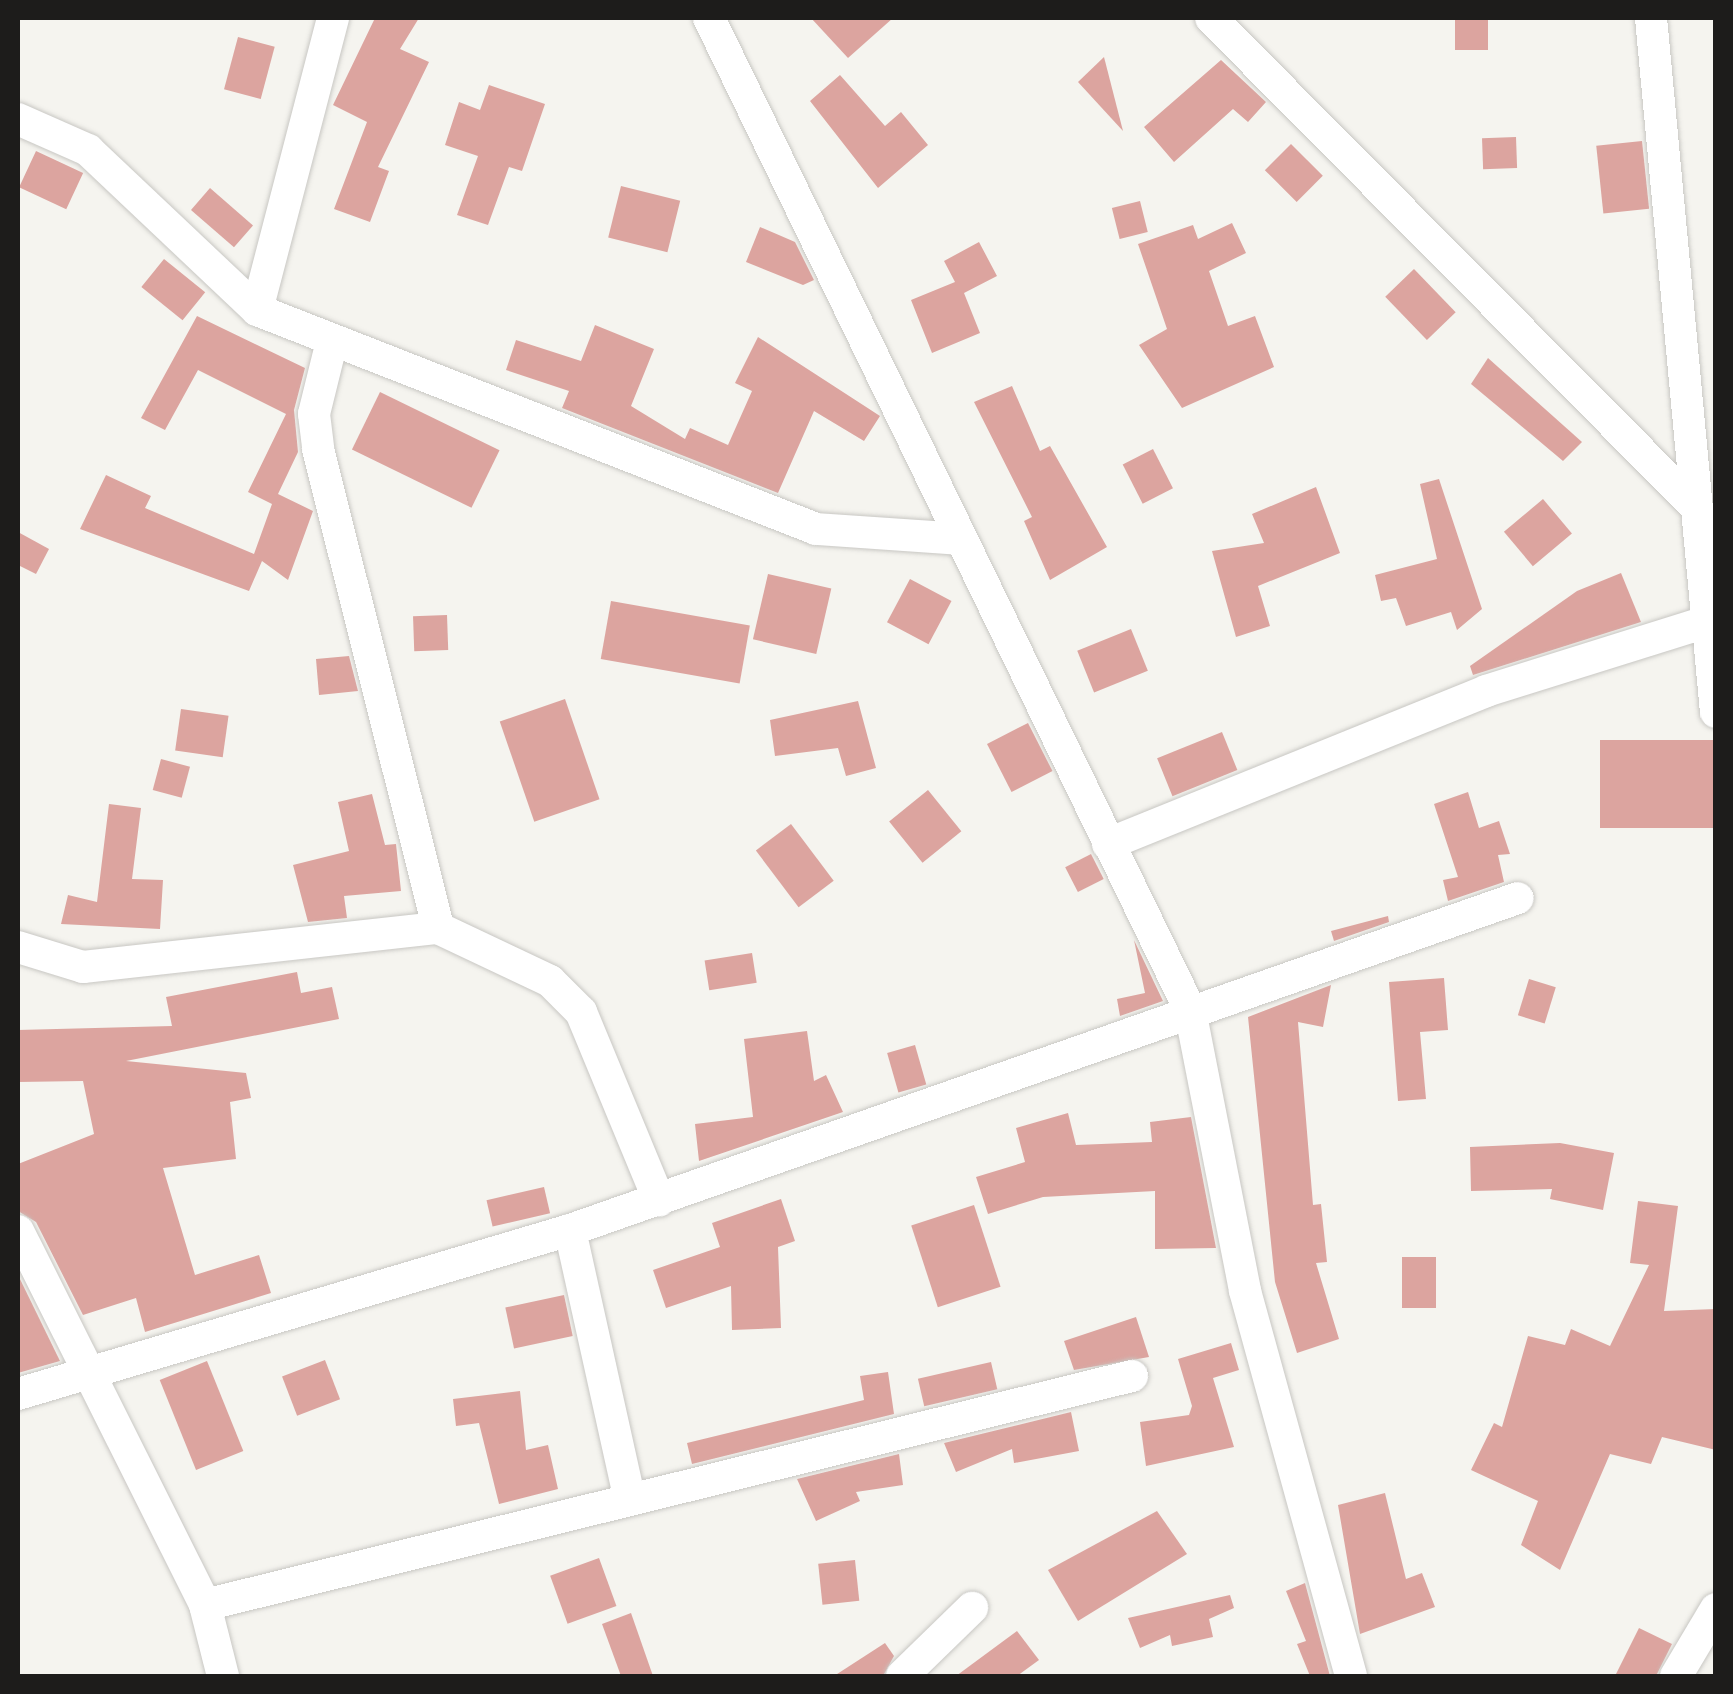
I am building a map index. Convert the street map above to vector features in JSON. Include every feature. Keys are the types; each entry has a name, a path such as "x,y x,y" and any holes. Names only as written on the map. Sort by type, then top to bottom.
{"street":[{"path":"257,310 333,18"},
{"path":"709,18 1190,1010 1244,1291 1351,1676"},
{"path":"1211,18 1692,504"},
{"path":"1651,18 1692,504 1716,712"},
{"path":"18,119 88,150 257,310 816,529 961,539"},
{"path":"332,341 314,414 318,449 438,928"},
{"path":"1108,844 1486,691 1706,622"},
{"path":"18,1394 95,1376 570,1230 1518,898"},
{"path":"18,947 83,967 438,928 550,981 582,1012 659,1200"},
{"path":"18,1230 95,1376 205,1605 223,1676"},
{"path":"570,1230 629,1497"},
{"path":"205,1605 629,1497 1132,1376"},
{"path":"902,1676 972,1608"},
{"path":"1676,1676 1716,1609"}],"building":[{"path":"375,18 419,18 400,49 429,62 378,167 389,171 370,222 334,209 367,122 333,105"},
{"path":"811,18 893,18 848,58"},
{"path":"1455,18 1488,18 1488,50 1455,50"},
{"path":"238,37 275,47 261,99 224,89"},
{"path":"1104,57 1123,131 1078,82"},
{"path":"1221,60 1266,102 1248,122 1233,109 1174,162 1144,127"},
{"path":"840,75 885,126 901,112 928,145 878,188 810,101"},
{"path":"489,85 545,104 522,171 509,167 488,225 457,215 478,156 445,145 459,102 480,110"},
{"path":"1516,137 1517,168 1483,169 1482,138"},
{"path":"1642,141 1649,209 1603,213 1596,146"},
{"path":"1291,144 1323,176 1297,202 1265,170"},
{"path":"36,151 83,173 66,209 19,187"},
{"path":"621,186 680,201 667,252 608,237"},
{"path":"210,188 253,225 234,247 191,210"},
{"path":"1140,201 1148,232 1120,239 1112,208"},
{"path":"1232,223 1246,253 1209,271 1228,326 1255,316 1274,367 1182,408 1139,345 1167,329 1138,244 1193,225 1198,239"},
{"path":"760,227 795,242 814,280 803,285 746,262"},
{"path":"979,242 997,276 964,293 980,333 932,353 911,300 955,282 944,261"},
{"path":"164,259 205,292 183,320 141,287"},
{"path":"1414,269 1456,312 1427,340 1385,297"},
{"path":"197,316 305,368 294,410 298,452 278,494 313,511 288,580 262,561 249,591 80,529 106,475 151,496 145,508 254,554 272,504 248,492 286,414 198,370 165,430 141,418"},
{"path":"595,325 654,349 631,406 685,439 690,428 728,445 752,391 735,383 758,337 880,416 864,441 814,411 778,493 562,408 569,391 506,370 516,340 581,361"},
{"path":"1488,358 1582,442 1563,461 1471,384"},
{"path":"1012,386 1040,451 1050,446 1107,547 1050,580 1024,521 1032,517 974,402"},
{"path":"380,392 500,450 471,508 352,450"},
{"path":"1153,449 1173,488 1143,504 1123,464"},
{"path":"1439,479 1482,609 1457,630 1451,612 1406,626 1396,598 1381,601 1375,575 1437,559 1420,484"},
{"path":"1316,487 1340,553 1258,586 1270,626 1236,637 1212,551 1264,543 1252,514"},
{"path":"1543,499 1572,533 1533,566 1504,532"},
{"path":"18,532 49,549 36,574 18,565"},
{"path":"1621,573 1641,622 1473,675 1470,666 1577,591"},
{"path":"768,574 831,589 816,654 753,639"},
{"path":"910,579 951,601 928,644 887,622"},
{"path":"611,601 750,625 740,684 601,659"},
{"path":"447,615 448,650 414,651 413,616"},
{"path":"1131,629 1148,671 1094,692 1077,651"},
{"path":"349,656 358,691 319,695 316,659"},
{"path":"565,699 600,799 534,822 500,721"},
{"path":"858,701 876,768 846,776 838,748 775,756 770,720"},
{"path":"181,709 229,716 223,757 175,751"},
{"path":"1028,723 1053,771 1012,792 987,744"},
{"path":"1222,732 1237,770 1172,796 1157,758"},
{"path":"1600,740 1716,740 1716,828 1600,828"},
{"path":"161,759 190,767 182,798 153,790"},
{"path":"928,790 961,831 922,863 889,821"},
{"path":"1468,792 1479,828 1499,821 1510,854 1498,855 1504,882 1448,901 1443,880 1458,877 1434,804"},
{"path":"372,794 385,845 396,844 401,891 344,896 347,918 308,922 293,865 349,851 338,802"},
{"path":"109,804 141,808 132,879 163,880 160,929 61,924 68,895 97,902"},
{"path":"791,824 834,881 799,907 756,850"},
{"path":"1091,854 1104,879 1078,892 1065,867"},
{"path":"1388,916 1389,922 1334,941 1331,931"},
{"path":"1134,940 1163,1001 1120,1016 1117,999 1145,993"},
{"path":"752,953 757,983 709,990 705,961"},
{"path":"297,972 301,993 332,987 339,1019 126,1061 246,1073 251,1098 230,1102 236,1159 163,1168 195,1275 259,1255 271,1293 145,1332 136,1298 83,1315 36,1222 18,1211 18,1164 94,1134 83,1081 18,1082 18,1030 172,1026 166,997"},
{"path":"1444,978 1448,1030 1420,1032 1426,1099 1398,1101 1389,982"},
{"path":"1529,979 1556,987 1545,1024 1518,1015"},
{"path":"1331,985 1323,1027 1298,1022 1313,1205 1321,1204 1327,1262 1316,1263 1339,1339 1297,1353 1275,1282 1248,1017"},
{"path":"807,1031 814,1081 826,1075 843,1112 699,1161 695,1124 753,1117 744,1039"},
{"path":"915,1045 926,1084 898,1092 887,1053"},
{"path":"1068,1113 1076,1145 1152,1142 1150,1122 1191,1117 1216,1248 1155,1249 1155,1191 1043,1197 988,1214 976,1177 1025,1162 1016,1128"},
{"path":"1560,1143 1614,1153 1603,1210 1550,1199 1552,1189 1471,1191 1470,1147"},
{"path":"544,1187 550,1213 493,1227 487,1200"},
{"path":"781,1199 795,1241 778,1247 781,1328 732,1330 731,1286 666,1308 653,1270 720,1247 712,1223"},
{"path":"1638,1201 1678,1206 1664,1311 1716,1309 1716,1450 1662,1437 1651,1464 1610,1454 1560,1570 1521,1545 1538,1501 1471,1470 1494,1423 1502,1427 1528,1336 1565,1345 1571,1329 1610,1346 1649,1265 1630,1263"},
{"path":"974,1205 1001,1287 938,1307 911,1225"},
{"path":"1402,1257 1436,1257 1436,1308 1402,1308"},
{"path":"18,1275 60,1361 18,1373"},
{"path":"564,1295 573,1336 514,1349 505,1307"},
{"path":"1136,1317 1149,1357 1074,1370 1064,1341"},
{"path":"1231,1343 1239,1370 1213,1378 1234,1447 1146,1466 1140,1422 1189,1415 1192,1406 1178,1359"},
{"path":"325,1360 340,1399 297,1416 282,1376"},
{"path":"207,1361 243,1451 196,1470 160,1380"},
{"path":"991,1362 997,1389 924,1406 918,1379"},
{"path":"888,1372 894,1414 692,1464 687,1443 864,1400 860,1376"},
{"path":"520,1391 526,1450 548,1445 558,1489 499,1504 479,1423 456,1426 453,1399"},
{"path":"1071,1412 1079,1451 1014,1463 1012,1449 956,1472 944,1443"},
{"path":"899,1454 903,1485 856,1492 860,1501 816,1521 797,1479"},
{"path":"1385,1493 1406,1579 1422,1573 1435,1607 1360,1634 1338,1505"},
{"path":"1157,1511 1187,1554 1078,1621 1048,1570"},
{"path":"599,1558 616,1606 568,1624 550,1576"},
{"path":"855,1560 859,1601 822,1605 818,1564"},
{"path":"1305,1583 1330,1676 1310,1676 1297,1644 1306,1641 1286,1591"},
{"path":"1230,1595 1234,1608 1209,1619 1213,1637 1172,1646 1170,1635 1140,1648 1128,1618"},
{"path":"631,1613 653,1676 621,1676 602,1624"},
{"path":"1639,1628 1672,1644 1656,1676 1615,1676"},
{"path":"1017,1631 1039,1660 1017,1676 956,1676"},
{"path":"885,1643 894,1656 883,1676 834,1676"}]}
